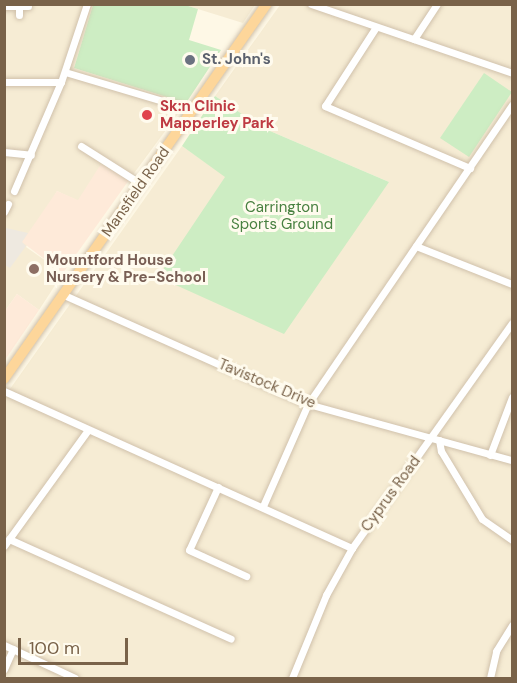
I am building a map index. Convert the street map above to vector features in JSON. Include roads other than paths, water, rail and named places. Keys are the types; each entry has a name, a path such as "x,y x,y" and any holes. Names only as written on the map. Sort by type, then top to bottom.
{"highway":[{"name":"Mansfield Road","path":"4,379 267,5"}],"street":[{"path":"14,191 62,82 87,4"},
{"path":"310,4 513,73"},
{"path":"414,39 437,4"},
{"path":"4,6 28,6"},
{"path":"19,6 20,15"},
{"path":"376,27 325,106 470,168"},
{"path":"65,72 193,110"},
{"path":"4,82 62,82"},
{"path":"263,506 308,404 513,105"},
{"path":"81,146 141,184"},
{"path":"4,152 31,155"},
{"path":"4,212 8,204"},
{"path":"416,246 513,284"},
{"name":"Tavistock Drive","path":"63,295 308,404 513,460"},
{"name":"Cyprus Road","path":"292,678 326,595 352,548 436,439 513,322"},
{"path":"4,391 352,548"},
{"path":"490,455 513,398"},
{"path":"4,546 88,430"},
{"path":"436,439 482,519 513,540"},
{"path":"218,487 189,550 246,576"},
{"path":"9,539 231,639"},
{"path":"490,678 496,651 513,625"},
{"path":"4,645 75,678"},
{"path":"4,669 13,649"}],"place":[{"name":"St. John's","path":"190,60"},
{"name":"Sk:n Clinic Mapperley Park","path":"147,115"},
{"name":"Mountford House Nursery & Pre-School","path":"34,269"}],"park label":[{"name":"Carrington Sports Ground","path":"282,216"}]}
